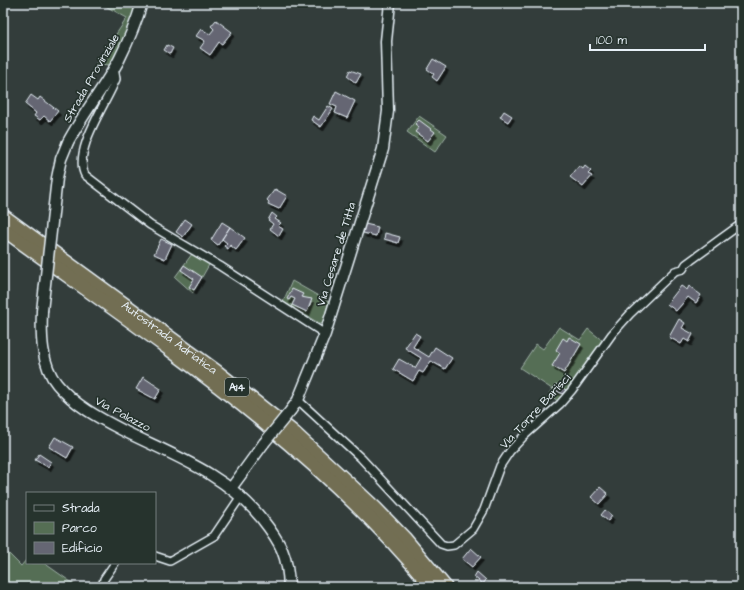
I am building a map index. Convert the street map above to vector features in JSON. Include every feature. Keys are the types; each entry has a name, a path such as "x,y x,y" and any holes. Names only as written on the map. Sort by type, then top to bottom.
{"highway":[{"name":"Autostrada Adriatica","path":"3,216 217,372 293,432 375,508 404,538 446,587"},
{"name":"Autostrada Adriatica","path":"3,229 211,380 288,441 338,485 432,587"}],"street":[{"name":"Strada Provinziale","path":"68,142 80,120 114,67 128,40 142,3"},
{"name":"Via Cesare de Titta","path":"232,487 298,400 325,334 383,149 388,111 386,41 390,3"},
{"path":"114,67 116,79 83,150 81,169 85,176 150,225 220,266 325,334"},
{"name":"Via Palazzo","path":"68,142 60,159 57,178 42,311 43,344 50,371 56,384 75,402 98,418 197,466 232,487 255,510 278,539 288,566 289,587"},
{"name":"Via Torre Barisci","path":"298,400 361,458 442,544 447,546 454,545 473,529 484,510 500,466 510,451 522,437 563,400 612,334 630,314 675,271 683,270 686,264 741,224"},
{"path":"156,556 170,561 214,536 241,496"},
{"path":"102,587 104,579 114,564"}],"green space":[{"path":"100,3 136,3 134,7 137,8 112,65 96,64 127,18"},
{"path":"419,116 447,135 435,152 407,132"},
{"path":"192,254 210,263 193,293 175,277"},
{"path":"292,281 329,302 322,325 283,302"},
{"path":"559,327 580,340 588,329 603,341 559,402 549,394 552,389 520,368 536,344 543,349"},
{"path":"3,548 21,566 26,560 26,564 45,564 78,587 3,587"}],"building":[{"path":"216,20 232,32 222,44 219,42 210,55 200,48 205,41 196,36 201,29 210,34 214,29 211,26"},
{"path":"167,45 173,48 170,54 164,50"},
{"path":"433,59 446,67 437,81 432,77 434,74 427,69"},
{"path":"350,70 361,74 356,83 347,76"},
{"path":"336,91 355,101 347,118 335,113 337,107 330,104"},
{"path":"31,95 38,100 40,97 58,111 50,121 44,116 40,120 34,116 36,113 25,104"},
{"path":"328,106 333,109 321,127 311,120 313,116 319,120"},
{"path":"504,111 512,116 508,122 500,117"},
{"path":"419,120 435,132 428,141 415,132 419,127 415,124"},
{"path":"579,166 583,169 585,166 591,171 588,174 592,176 583,187 570,177"},
{"path":"275,189 287,196 279,209 268,204 269,202 267,200"},
{"path":"272,213 277,217 275,219 281,223 278,226 283,229 279,236 270,229 273,224 268,220"},
{"path":"185,219 192,224 183,237 176,232"},
{"path":"222,222 230,227 218,245 211,240"},
{"path":"365,224 378,227 376,236 363,233"},
{"path":"230,227 245,238 236,250 230,245 228,249 224,246 227,243 222,239"},
{"path":"385,233 400,237 398,243 384,239"},
{"path":"161,239 172,244 165,259 154,254"},
{"path":"184,265 202,277 194,290 189,287 194,279 181,270"},
{"path":"681,286 687,290 689,286 701,295 696,303 688,297 676,311 667,304"},
{"path":"292,289 303,294 301,297 312,299 307,312 292,305 295,299 291,297 289,300 287,299"},
{"path":"679,319 685,323 682,328 693,334 689,342 684,339 681,344 669,337"},
{"path":"415,333 420,336 413,347 429,357 435,347 452,358 445,369 431,361 423,373 419,371 413,381 393,369 399,359 415,368 421,358 405,348"},
{"path":"569,337 581,344 564,373 552,366 560,353 556,350 563,338 567,341"},
{"path":"143,377 161,389 155,399 136,389"},
{"path":"556,384 566,390 563,394 553,389"},
{"path":"55,437 73,447 67,458 49,447"},
{"path":"39,454 51,462 48,467 35,460"},
{"path":"600,487 608,494 599,504 591,497"},
{"path":"605,510 612,516 608,521 601,515"},
{"path":"471,548 481,557 472,567 462,559"},
{"path":"477,572 486,580 483,584 474,577"}]}
